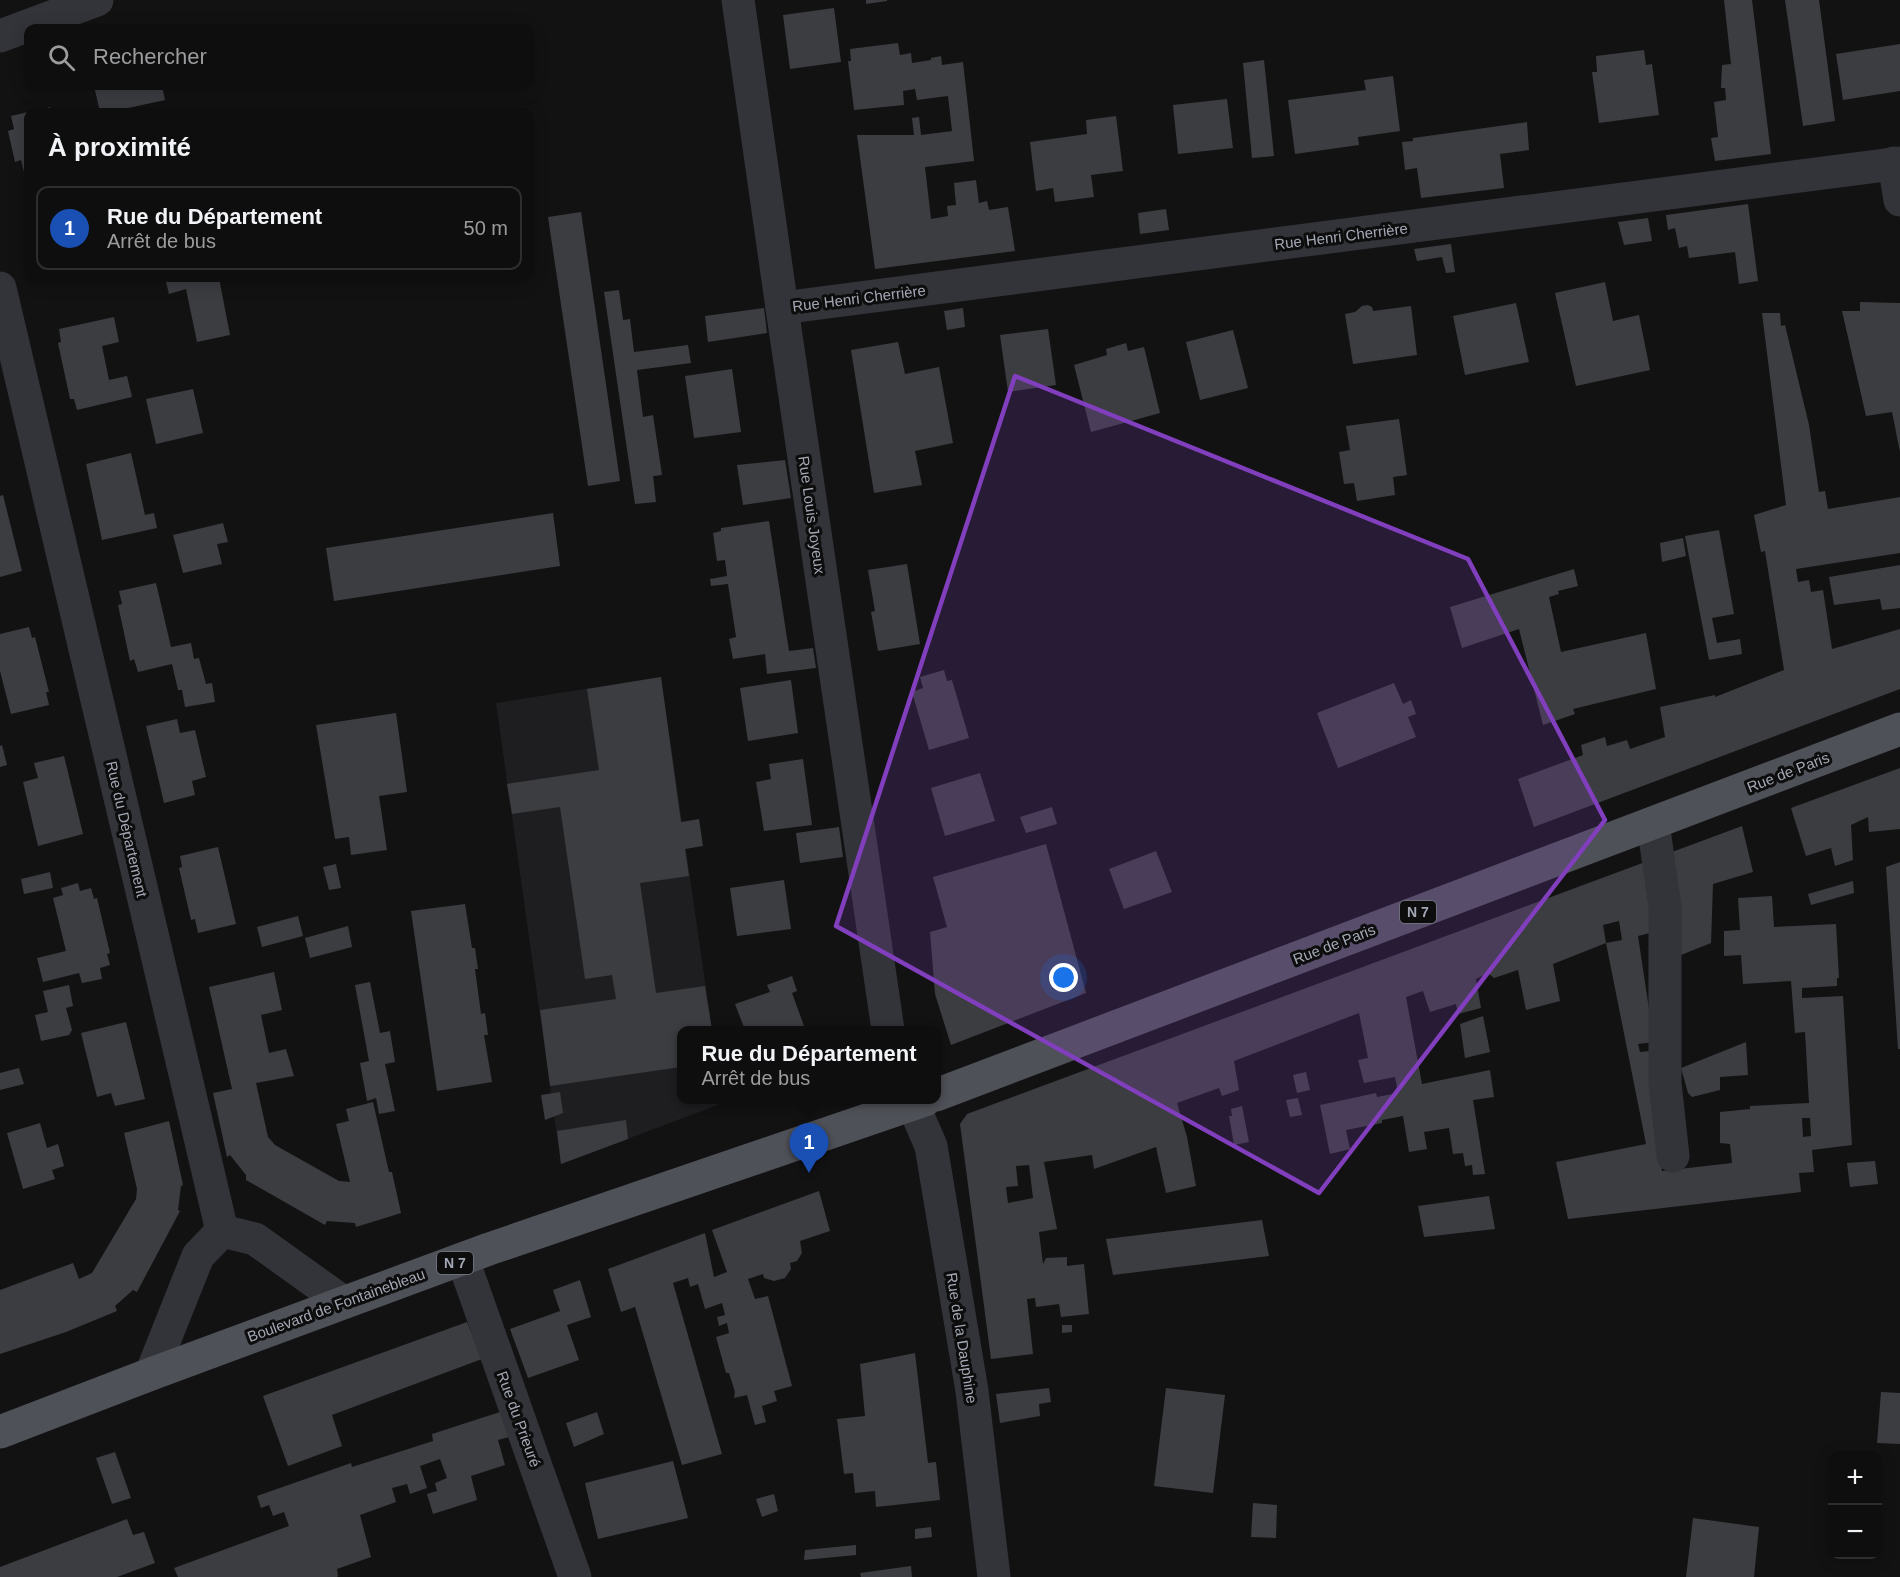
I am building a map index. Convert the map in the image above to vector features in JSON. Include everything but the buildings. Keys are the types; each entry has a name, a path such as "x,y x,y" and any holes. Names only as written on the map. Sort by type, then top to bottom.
{"main road":[{"name":"Rue de Paris","path":"941,1091 1900,729"},
{"name":"Boulevard de Fontainebleau","path":"0,1432 489,1249 907,1104"}],"street":[{"path":"32,24 97,0"},
{"name":"Rue Louis Joyeux","path":"738,0 887,1026"},
{"path":"0,36 24,27"},
{"path":"1897,163 1900,200"},
{"name":"Rue Henri Cherrière","path":"782,308 1897,163"},
{"name":"Rue du Département","path":"0,288 222,1231"},
{"path":"1653,823 1665,907 1667,959 1665,1083 1673,1156"},
{"name":"Rue de la Dauphine","path":"922,1104 972,1391 994,1577"},
{"path":"151,1374 198,1256 222,1231 255,1239 343,1302"},
{"name":"Rue du Prieuré","path":"463,1260 575,1577"}],"highlighted area":[{"path":"1015,376 1468,559 1605,820 1319,1193 836,926"}],"shaded area":[{"path":"661,677 711,1026 677,1026 677,1104 720,1104 561,1164 496,703"}],"place":[{"name":"Rue du Département","path":"809,1173"}]}
